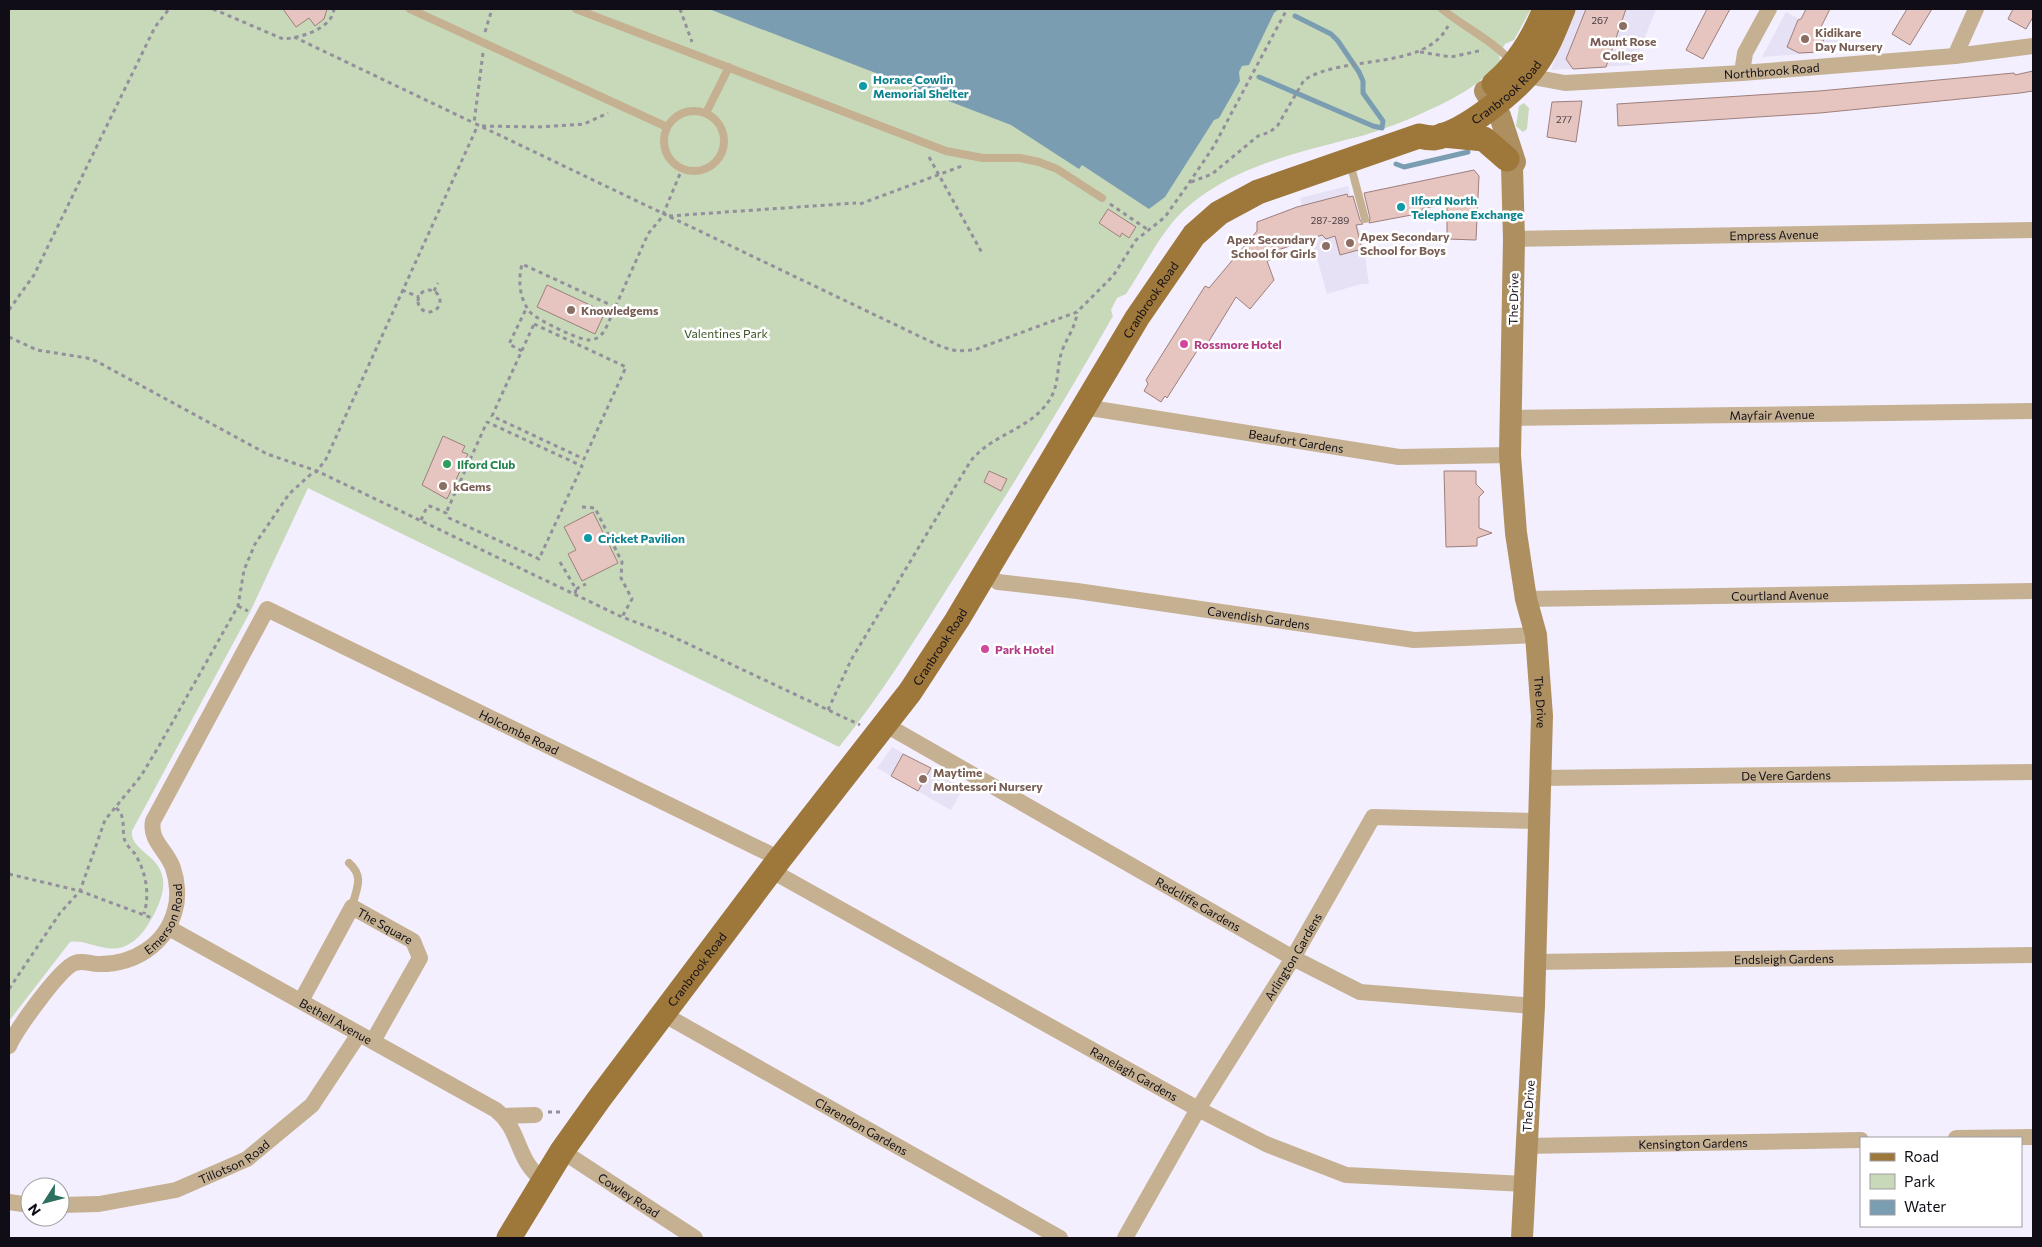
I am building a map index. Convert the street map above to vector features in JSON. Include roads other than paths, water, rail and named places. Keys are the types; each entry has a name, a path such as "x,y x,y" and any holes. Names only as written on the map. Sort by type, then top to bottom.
{"main road":[{"name":"Cranbrook Road","path":"1520,70 1545,9"},
{"name":"Cranbrook Road","path":"509,1238 562,1151 775,866 886,725 926,668 1137,318 1194,235 1219,212 1258,192 1430,135 1483,103 1520,70 1544,52 1563,9"},
{"path":"1430,135 1484,139 1510,163"}],"street":[{"path":"1742,73 1745,54 1769,9"},
{"path":"1955,56 1962,35 1976,9"},
{"name":"Northbrook Road","path":"1520,70 1565,83 1742,73 1955,56 2033,46"},
{"name":"The Drive","path":"1483,103 1510,163 1514,239 1510,455 1516,533 1526,598 1536,635 1542,716 1534,1006 1525,1146 1522,1238"},
{"name":"Empress Avenue","path":"1514,239 2033,230"},
{"name":"Beaufort Gardens","path":"1084,407 1399,457 1510,455"},
{"name":"Mayfair Avenue","path":"1511,418 2033,411"},
{"name":"Cavendish Gardens","path":"985,573 998,582 1414,640 1536,635"},
{"name":"Courtland Avenue","path":"1526,598 2033,591"},
{"name":"Holcombe Road","path":"262,618 267,609 768,853 775,866"},
{"name":"Emerson Road","path":"9,1046 67,967 83,961 110,963 134,958 150,948 169,928 176,908 177,886 173,867 151,830 153,821 262,618"},
{"name":"Redcliffe Gardens","path":"886,725 1293,958 1360,992 1534,1006"},
{"name":"De Vere Gardens","path":"1540,778 2033,772"},
{"name":"Arlington Gardens","path":"1125,1238 1198,1109 1293,958 1373,817 1539,821"},
{"name":"Ranelagh Gardens","path":"775,866 1198,1109 1266,1144 1346,1175 1525,1184"},
{"name":"The Square","path":"301,1001 352,907 413,940 420,958 366,1038"},
{"name":"Bethell Avenue","path":"169,928 503,1116 514,1132 523,1159 534,1174 544,1180"},
{"name":"Endsleigh Gardens","path":"1535,962 2033,955"},
{"name":"Clarendon Gardens","path":"663,1014 1060,1238"},
{"name":"Tillotson Road","path":"70,1205 99,1204 176,1190 247,1159 312,1105 366,1038"},
{"path":"503,1116 535,1115"},
{"name":"Kensington Gardens","path":"1525,1146 1860,1140"},
{"name":"Cowley Road","path":"562,1151 695,1238"}],"lane":[{"path":"410,9 667,127"},
{"path":"576,9 920,139 946,151 982,158 1020,158 1039,162 1057,169 1102,198"},
{"path":"1442,9 1451,12 1488,43 1502,50 1520,70"},
{"path":"706,113 729,67"},
{"path":"688,111 706,113 713,118 722,132 723,149 718,158 707,168 692,171 682,169 674,164 664,147 667,127 679,115 688,111"},
{"path":"1349,161 1365,219"},
{"path":"349,863 357,870 360,881 352,907"}],"water":[{"path":"709,9 1279,9 1274,13 1249,65 1242,66 1239,72 1240,81 1219,118 1214,120 1165,197 1149,209 1082,165 1079,169 1011,125"}],"waterway":[{"path":"1259,77 1373,126 1382,128 1383,121 1363,93 1363,81 1359,72 1338,41 1331,34 1295,16"},
{"path":"1396,164 1404,167 1468,152"}],"place":[{"name":"Mount Rose College","path":"1623,26"},
{"name":"Kidikare Day Nursery","path":"1805,39"},
{"name":"Horace Cowlin Memorial Shelter","path":"863,86"},
{"name":"Ilford North Telephone Exchange","path":"1401,207"},
{"name":"Apex Secondary School for Boys","path":"1350,243"},
{"name":"Apex Secondary School for Girls","path":"1326,246"},
{"name":"Knowledgems","path":"571,310"},
{"name":"Rossmore Hotel","path":"1184,344"},
{"name":"Ilford Club","path":"447,464"},
{"name":"kGems","path":"443,486"},
{"name":"Cricket Pavilion","path":"588,538"},
{"name":"Park Hotel","path":"985,649"},
{"name":"Maytime Montessori Nursery","path":"923,779"}],"park label":[{"name":"Valentines Park","path":"726,333"}]}
